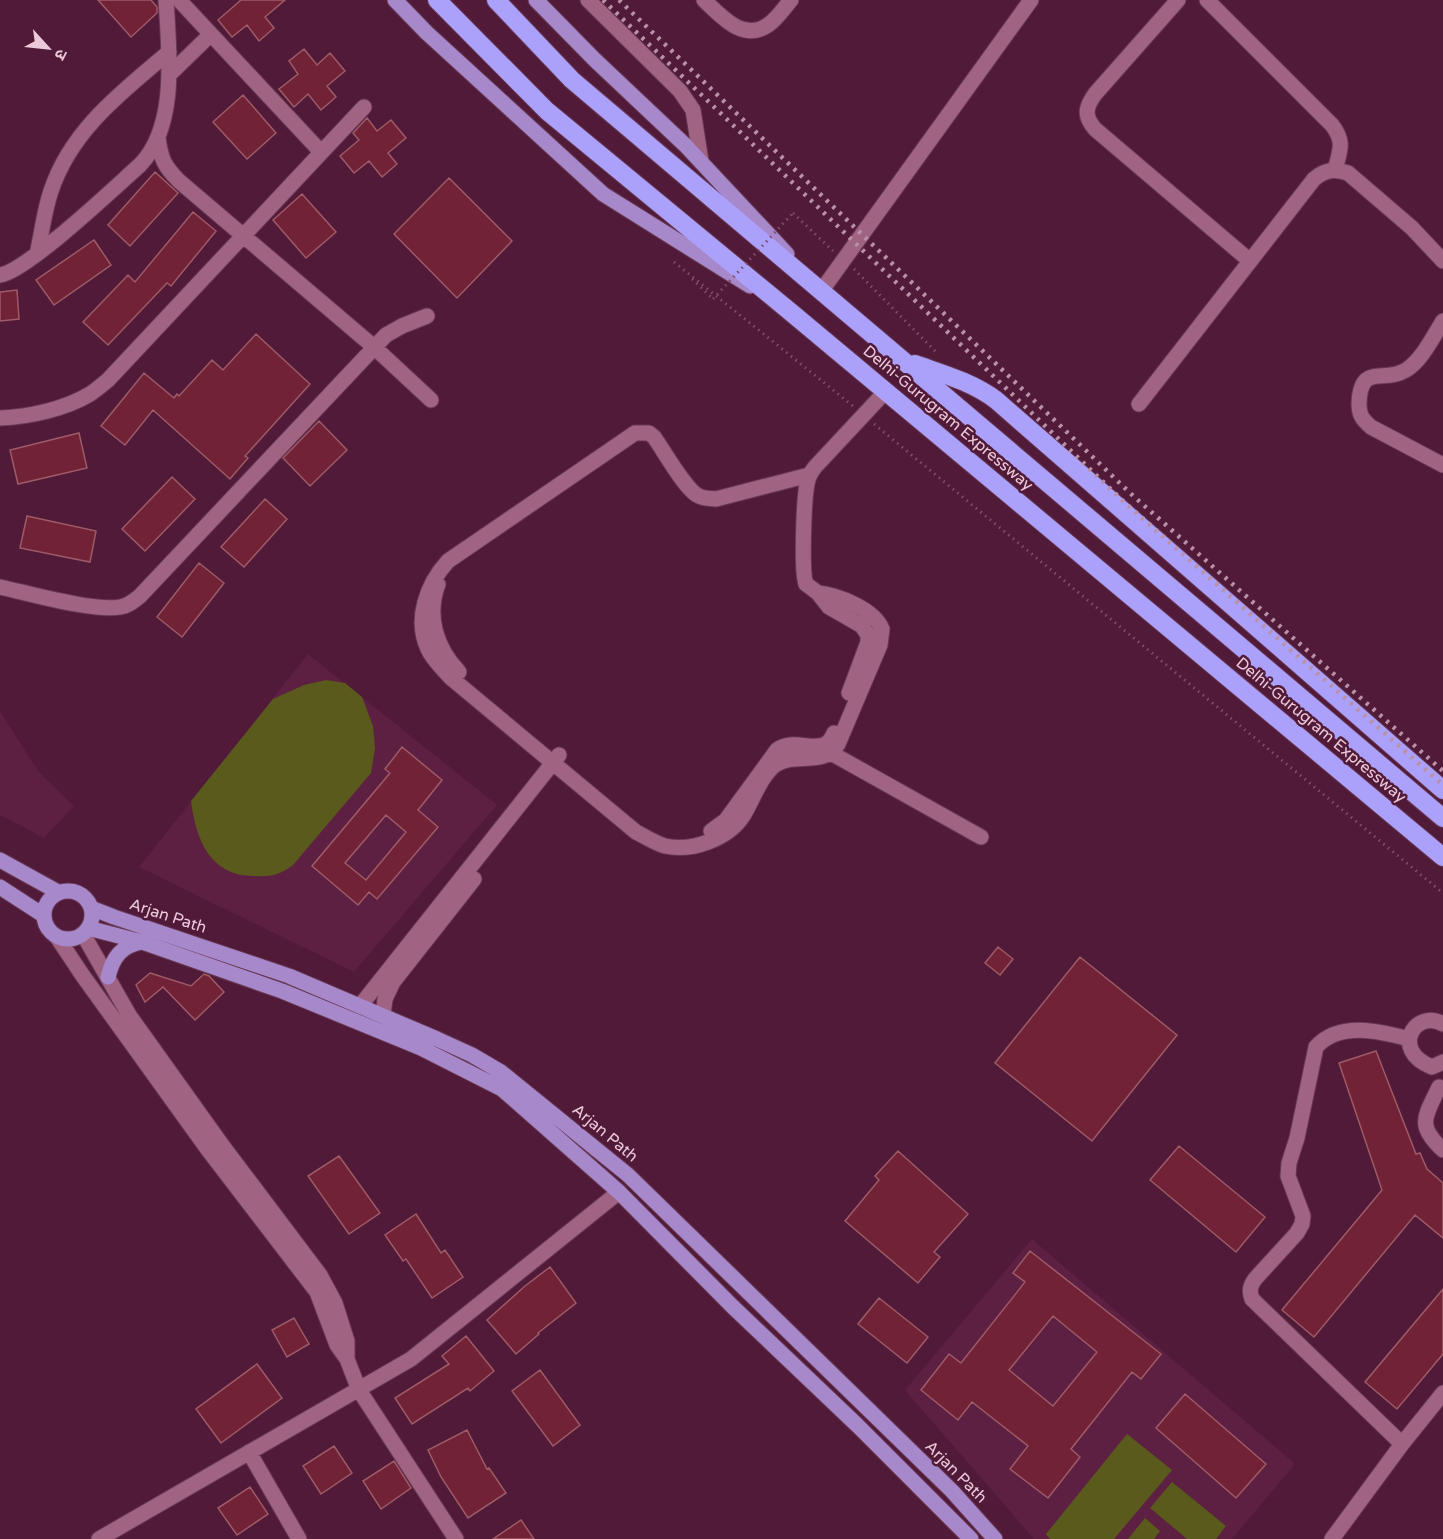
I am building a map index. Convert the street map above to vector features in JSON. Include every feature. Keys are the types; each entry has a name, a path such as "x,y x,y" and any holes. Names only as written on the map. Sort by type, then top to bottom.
{"highway":[{"name":"Delhi-Gurugram Expressway","path":"437,0 547,111 1443,857"},
{"name":"Delhi-Gurugram Expressway","path":"496,0 572,81 822,290 1443,818"},
{"path":"902,359 983,390 996,400 1443,790"}],"main road":[{"path":"395,0 427,33 603,194 793,314"},
{"path":"536,0 701,161 822,290"},
{"path":"0,860 58,892"},
{"path":"0,887 43,915"},
{"path":"72,890 84,897 91,908 91,922 86,931 71,939 57,937 47,928 43,915 47,901 58,892 72,890"},
{"name":"Arjan Path","path":"91,908 290,976 472,1055 501,1071 628,1175 952,1491 995,1539"},
{"name":"Arjan Path","path":"86,931 142,942 282,991 421,1048 502,1089 619,1192 971,1539"},
{"path":"108,977 115,958 120,952 131,944 142,942"}],"street":[{"path":"0,275 8,274 38,254 140,165 153,150 158,138 170,74 166,0"},
{"path":"178,0 321,152"},
{"path":"588,0 680,91 693,110 701,161"},
{"path":"704,0 725,20 742,31 750,31 770,24 791,0"},
{"path":"822,290 1032,0"},
{"path":"1178,0 1095,94 1088,104 1087,120 1250,261"},
{"path":"1207,0 1339,134 1342,144 1335,170"},
{"path":"170,74 210,35"},
{"path":"38,254 52,188 64,161 78,138 110,102 169,52"},
{"path":"0,418 56,408 90,394 108,380 364,107"},
{"path":"158,138 160,155 165,166 179,181 374,347 431,400"},
{"path":"1139,404 1314,179 1323,172 1335,170 1348,173 1412,228 1443,261"},
{"path":"0,587 109,608 129,604 140,596 374,347 394,330 427,316"},
{"path":"1443,321 1421,355 1404,371 1369,378 1363,382 1360,388 1359,412 1363,420 1371,427 1443,465"},
{"path":"560,762 645,825 667,837 696,838 720,826 777,750 787,745 827,745 833,737 868,642 868,635 862,626 829,607 804,580 806,489 809,475 886,391"},
{"path":"809,475 716,499 705,498 689,488 654,437 649,433 642,433 638,439 538,504 448,573 438,585 435,594 434,625 441,650 466,680 636,831 658,844 679,848 705,843 735,826 742,818 768,772 775,766 789,760 820,758 831,753 838,744 880,645 882,629 874,617 850,603 833,595 818,593"},
{"path":"831,753 981,837"},
{"path":"360,1006 560,762"},
{"path":"382,1015 385,999 393,982 560,762"},
{"path":"86,931 129,1015 222,1145 320,1275 335,1303 347,1341 347,1359"},
{"path":"57,937 203,1142 317,1292 337,1345 347,1359 359,1390 456,1539"},
{"path":"1443,1024 1429,1020 1420,1023 1413,1030 1409,1039 1414,1057 1421,1063 1438,1065 1441,1091 1427,1112 1425,1123 1426,1132 1443,1150"},
{"path":"1402,1444 1252,1299 1250,1293 1251,1286 1256,1279 1297,1233 1302,1224 1301,1207 1288,1176 1289,1163 1297,1138 1316,1047 1334,1034 1360,1030 1409,1039"},
{"path":"99,1539 411,1359 619,1192"},
{"path":"1334,1538 1402,1444 1443,1393"},
{"path":"249,1452 299,1539"}],"path":[{"path":"822,241 793,213 713,298 674,262 863,415 1443,893"}],"shaded area":[{"path":"308,654 497,805 354,972 139,867"},
{"path":"326,680 345,683 362,697 373,726 375,748 371,773 293,865 275,875 265,876 239,874 226,870 216,863 202,842 191,801 273,699 304,685"},
{"path":"0,711 38,771 74,806 44,838 0,815"},
{"path":"1032,1239 1295,1464 1232,1539 1034,1539 905,1390"},
{"path":"1127,1434 1172,1470 1114,1539 1050,1539 1046,1534"},
{"path":"1172,1482 1226,1526 1216,1539 1187,1539 1150,1508"},
{"path":"1145,1518 1160,1531 1154,1539 1128,1539"}],"building":[{"path":"98,0 151,0 157,7 157,13 131,37"},
{"path":"241,0 285,0 265,17 274,28 259,41 247,25 232,37 218,20"},
{"path":"304,49 317,65 330,53 345,71 327,86 336,97 321,110 308,94 294,107 279,89 298,74 289,61"},
{"path":"243,95 276,133 247,159 213,122"},
{"path":"367,118 377,131 391,120 406,138 388,153 397,164 382,177 369,161 354,173 340,156 359,140 353,133"},
{"path":"155,172 178,193 130,246 108,225"},
{"path":"449,178 512,241 457,298 394,234"},
{"path":"302,194 336,232 306,258 273,220"},
{"path":"193,212 216,231 171,286 167,283 108,345 83,322 128,275 135,282"},
{"path":"94,240 111,265 54,305 36,280"},
{"path":"17,290 19,319 0,321 0,292"},
{"path":"256,334 310,384 245,456 248,458 230,479 153,410 125,445 101,426 144,373 174,398 177,394 179,396 212,360 223,370"},
{"path":"319,421 347,450 310,486 283,458"},
{"path":"79,433 87,468 18,484 10,450"},
{"path":"172,477 195,499 145,551 122,529"},
{"path":"265,499 287,519 244,567 221,547"},
{"path":"27,516 96,531 90,562 20,548"},
{"path":"199,563 224,583 182,637 157,617"},
{"path":"402,747 442,780 418,810 438,827 377,899 369,892 358,905 312,866 390,773 385,769","holes":["386,815 406,832 366,880 345,863"]},
{"path":"998,947 1013,959 1000,975 985,963"},
{"path":"1080,957 1177,1035 1092,1141 995,1063"},
{"path":"150,973 191,986 204,974 209,976 224,992 195,1020 163,987 145,1002 136,985"},
{"path":"1376,1051 1416,1154 1420,1153 1427,1169 1443,1183 1443,1238 1415,1215 1314,1337 1282,1310 1382,1190 1339,1063"},
{"path":"1179,1146 1265,1217 1236,1252 1150,1180"},
{"path":"898,1151 968,1214 934,1252 940,1257 918,1283 845,1221 879,1180 875,1176"},
{"path":"339,1156 380,1213 349,1234 308,1176"},
{"path":"416,1214 441,1253 445,1250 463,1277 432,1298 406,1259 403,1261 385,1235"},
{"path":"1030,1251 1161,1354 1141,1379 1132,1372 1071,1449 1080,1457 1048,1498 1010,1469 1028,1446 972,1402 958,1420 921,1390 949,1354 961,1363 1025,1282 1013,1273","holes":["1053,1316 1097,1352 1053,1406 1009,1370"]},
{"path":"550,1267 576,1303 516,1354 487,1320"},
{"path":"1443,1289 1443,1354 1397,1409 1365,1382"},
{"path":"879,1298 928,1337 907,1363 858,1324"},
{"path":"294,1318 309,1344 287,1357 272,1330"},
{"path":"466,1336 494,1371 470,1391 468,1388 412,1424 395,1398 449,1364 442,1356"},
{"path":"257,1364 282,1398 221,1443 196,1409"},
{"path":"540,1370 580,1425 553,1446 512,1391"},
{"path":"1185,1394 1266,1464 1236,1498 1156,1428"},
{"path":"467,1430 487,1469 489,1468 506,1493 468,1518 441,1477 428,1450"},
{"path":"334,1446 352,1473 321,1494 303,1466"},
{"path":"394,1461 411,1488 381,1509 363,1481"},
{"path":"250,1487 268,1514 237,1535 218,1508"},
{"path":"521,1520 534,1539 493,1539"}],"railway":[{"path":"603,0 1123,501 1443,785"},
{"path":"619,0 1130,493 1443,771"}]}
